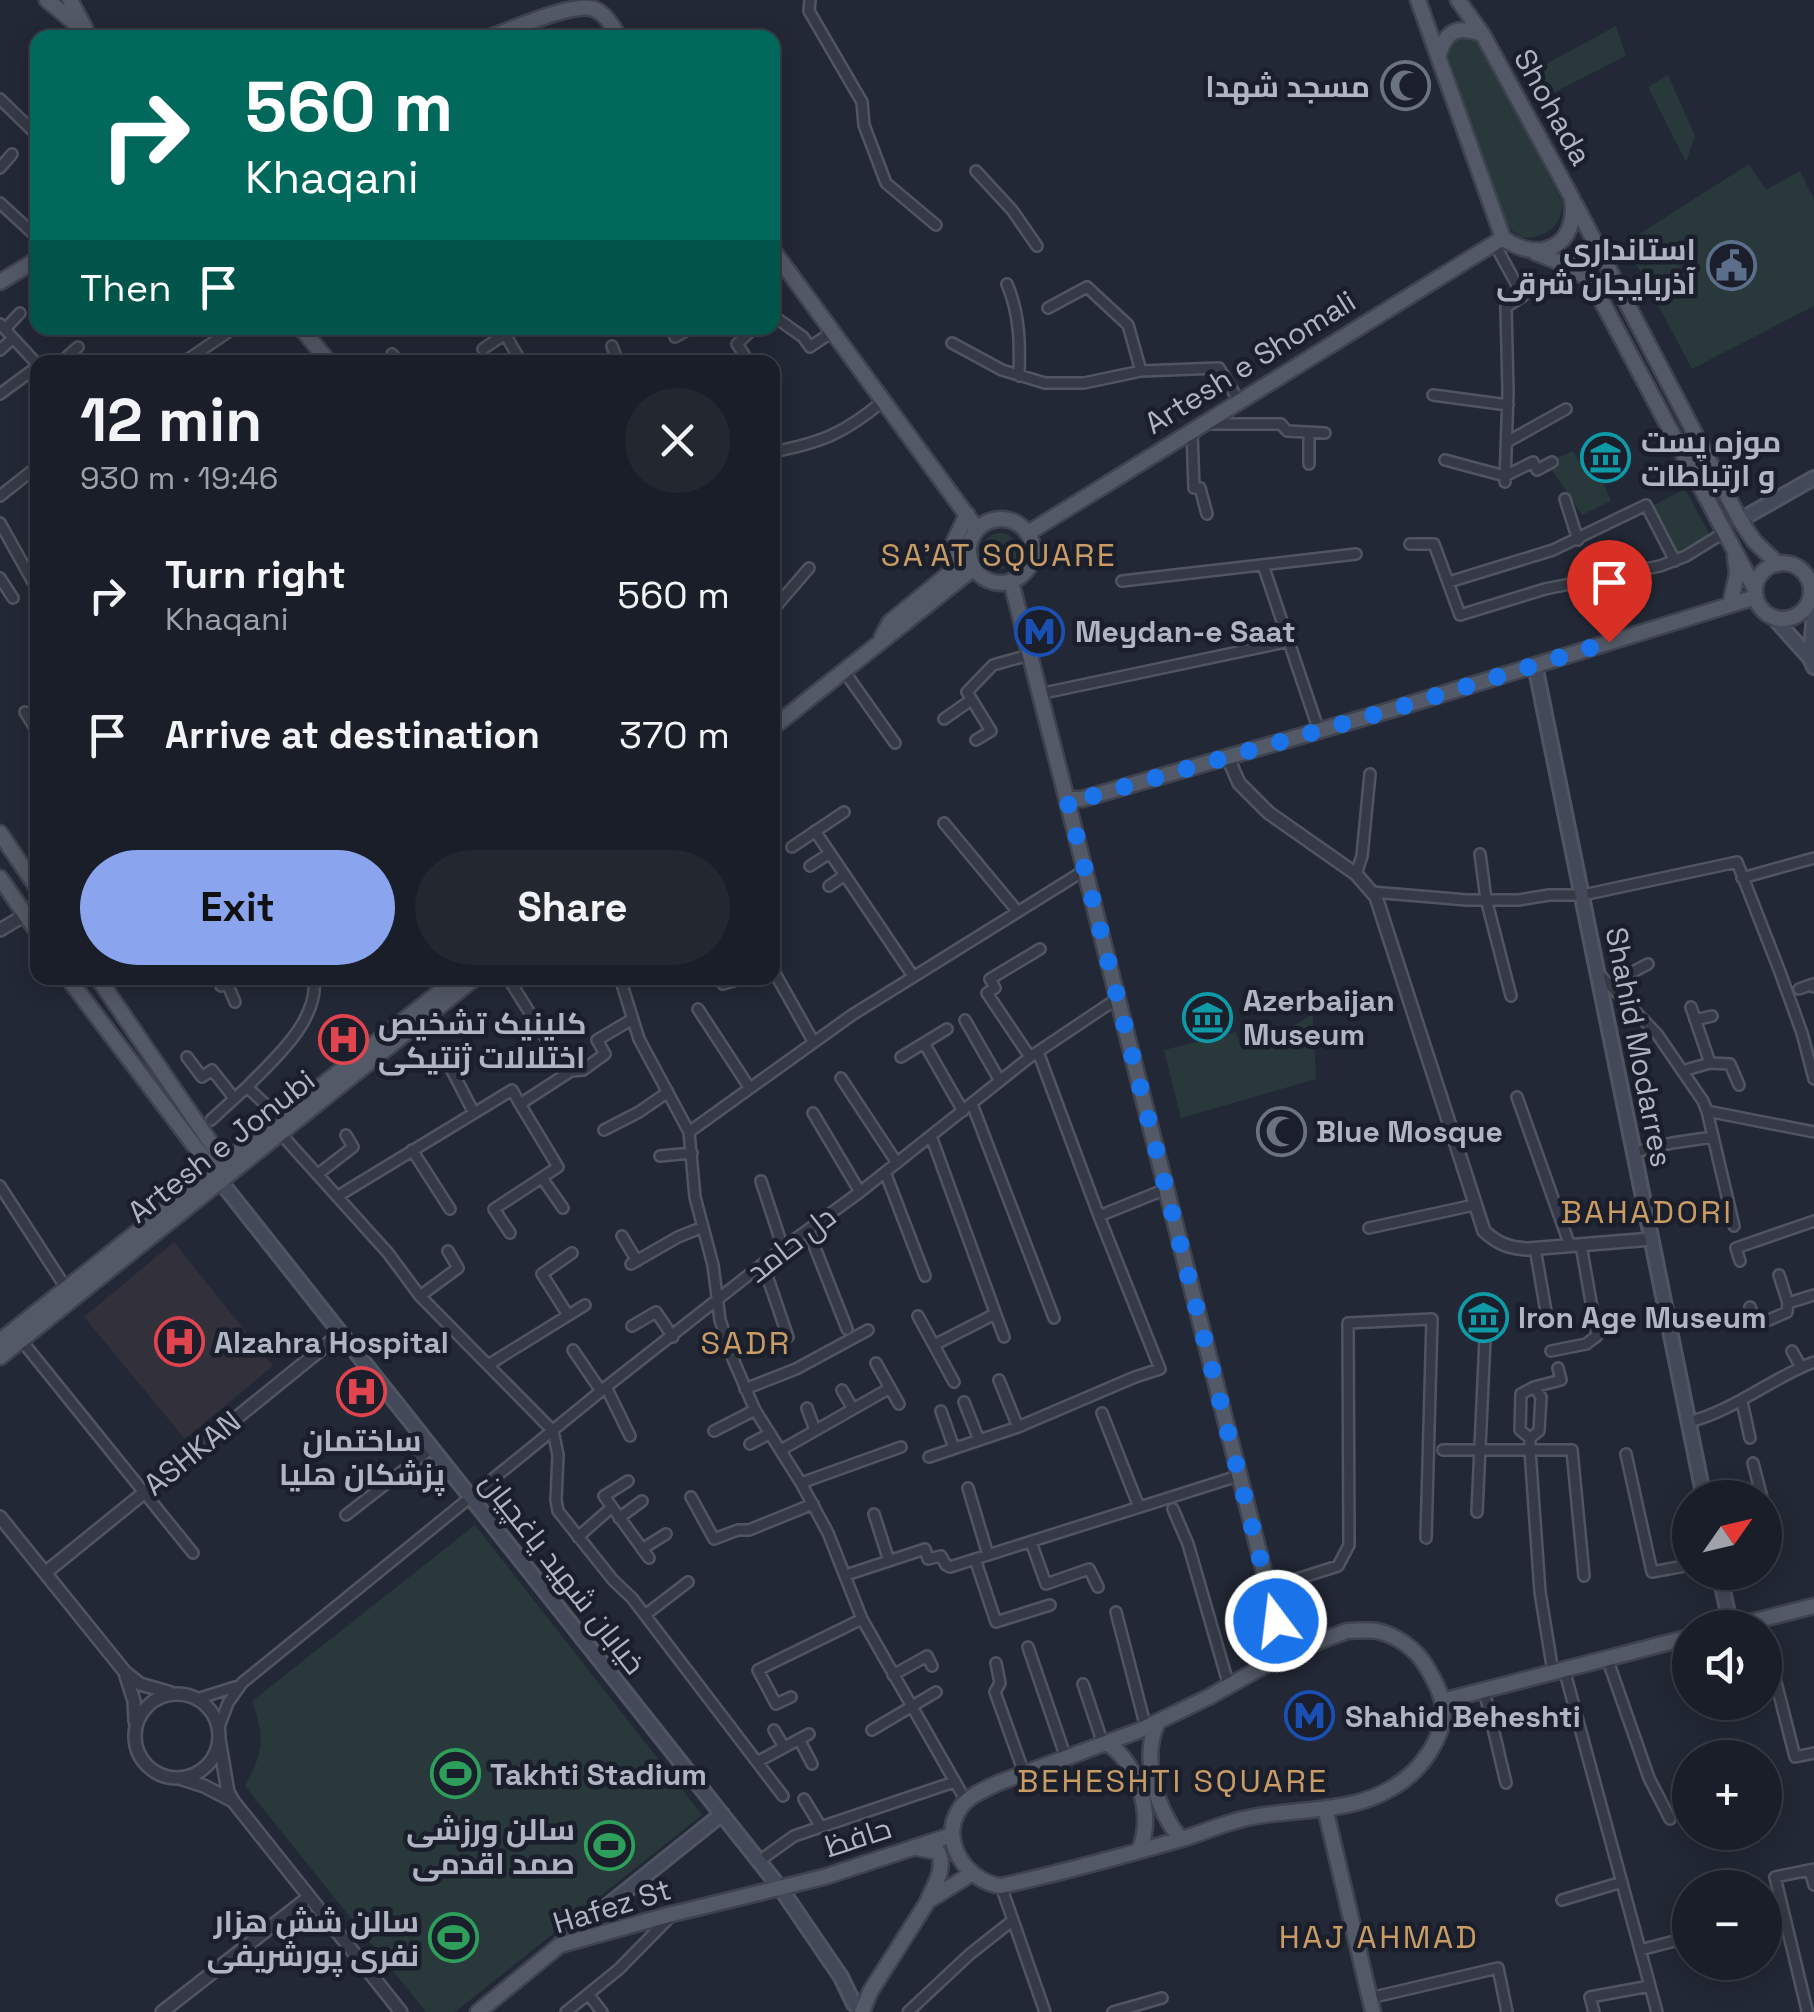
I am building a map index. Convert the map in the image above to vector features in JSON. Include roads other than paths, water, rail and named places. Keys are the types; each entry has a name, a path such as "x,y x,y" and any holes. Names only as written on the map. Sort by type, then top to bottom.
{"main road":[{"path":"47,0 82,30"},
{"path":"70,0 86,30"},
{"path":"1418,0 1498,241 1576,269 1592,283 1725,532 1762,610 1774,618 1812,663"},
{"path":"1458,0 1483,34"},
{"path":"507,30 568,5 591,7 605,16 615,30"},
{"name":"Shohada","path":"1439,54 1450,34 1459,30 1483,34 1572,198 1574,214 1570,230 1561,242 1547,250 1531,251"},
{"path":"1572,198 1740,520 1754,541 1808,579 1810,600 1802,612 1774,618"},
{"name":"Artesh e Shomali","path":"1028,534 1498,241"},
{"path":"1576,269 1584,252 1601,256"},
{"path":"780,260 978,529"},
{"path":"0,282 30,264"},
{"path":"307,335 323,355"},
{"path":"1740,520 1814,478"},
{"path":"876,646 890,622 957,567 954,542 967,514"},
{"path":"991,520 1016,522 1028,534 1032,558 1025,572 1011,581 986,579 974,568 970,544 978,529 991,520"},
{"path":"1730,604 1737,574 1735,552"},
{"path":"1074,799 1319,731 1730,604 1755,593 1760,576 1771,566 1814,568"},
{"path":"780,722 974,568"},
{"path":"1011,581 1039,694 1074,799 1085,870 1285,1654"},
{"path":"1812,663 1814,615"},
{"name":"Shahid Modarres","path":"1535,665 1604,979 1700,1480"},
{"path":"0,834 30,877"},
{"path":"0,878 30,923"},
{"path":"73,985 223,1173"},
{"path":"103,985 223,1173"},
{"name":"Artesh e Jonubi","path":"0,1357 450,985"},
{"name":"Artesh e Jonubi","path":"281,1126 466,985"},
{"path":"93,1013 103,1015 114,1002"},
{"name":"Artesh e Jonubi","path":"0,1341 223,1173"},
{"name":"خیابان شهید یاغچیان","path":"223,1173 340,1334 781,1889 841,1976 858,2009"},
{"path":"1782,1616 1814,1606"},
{"path":"1347,1631 1378,1631 1408,1646 1421,1658 1442,1701 1442,1716 1427,1756 1407,1778 1376,1796 1325,1808 1251,1817 1000,1886 971,1874 956,1852 952,1836 955,1817 966,1802 998,1783 1152,1725 1285,1654 1347,1631"},
{"path":"1442,1701 1672,1642"},
{"path":"1152,1725 1155,1784 1168,1821 1181,1839"},
{"path":"1106,1743 1125,1759 1140,1792 1146,1831 1139,1850"},
{"path":"1325,1808 1372,2005"},
{"path":"560,1945 722,1814"},
{"name":"حافظ","path":"781,1889 952,1836"},
{"path":"858,2009 928,1901 941,1871 938,1852 915,1848"},
{"path":"928,1901 971,1874"},
{"name":"Hafez St","path":"478,2012 560,1945 781,1889"},
{"path":"870,1992 875,2012"}],"street":[{"path":"810,6 862,102 864,125 886,183 936,225"},
{"path":"0,99 30,128"},
{"path":"0,168 12,154"},
{"path":"976,170 1012,210 1037,246"},
{"path":"0,202 30,230"},
{"path":"1498,241 1523,296 1506,307 1505,479"},
{"path":"1007,284 1019,328 1019,376"},
{"path":"1048,308 1087,287 1128,325 1141,372"},
{"path":"20,313 2,327 30,357"},
{"path":"780,321 803,337 810,347 832,332"},
{"path":"194,355 224,335"},
{"path":"484,349 504,335"},
{"path":"674,338 679,335"},
{"path":"745,355 738,344 747,335"},
{"path":"0,350 13,338"},
{"path":"952,344 984,362 1045,383 1084,383 1141,372 1220,368 1239,402"},
{"path":"612,346 615,355"},
{"path":"69,355 78,347"},
{"path":"0,394 30,372"},
{"path":"1433,396 1508,405"},
{"path":"780,450 828,439 883,401"},
{"path":"1506,442 1566,408"},
{"path":"1207,514 1200,488 1194,488 1198,428 1281,424 1286,431 1325,433"},
{"path":"1309,432 1309,464"},
{"path":"1445,460 1505,479 1532,462 1537,470 1552,462"},
{"path":"0,496 30,472"},
{"path":"1565,499 1578,540"},
{"path":"1448,582 1534,558 1646,505 1676,561"},
{"path":"0,523 30,577"},
{"path":"1410,544 1434,544 1460,615 1546,589 1676,561 1725,532"},
{"path":"1122,580 1356,554"},
{"path":"1263,565 1319,731"},
{"path":"780,602 809,568"},
{"path":"0,578 12,598"},
{"path":"1039,694 1290,642"},
{"path":"976,740 990,731 967,692 993,665 1029,655"},
{"path":"844,671 895,743"},
{"path":"944,720 971,700"},
{"path":"25,712 30,720"},
{"path":"1228,758 1239,783 1269,813 1356,874 1372,892 1385,919 1484,1230 1510,1248 1652,1239"},
{"path":"1356,874 1362,856 1370,774"},
{"path":"792,847 844,812"},
{"path":"944,823 1018,912"},
{"path":"816,831 912,976"},
{"path":"810,866 830,853"},
{"path":"1480,854 1486,899 1511,996"},
{"path":"1742,878 1814,858"},
{"path":"1372,892 1467,900 1583,895 1737,862 1784,982 1814,1079"},
{"path":"689,1132 813,1041 1085,870"},
{"path":"829,886 846,875"},
{"path":"0,930 24,915"},
{"path":"930,1456 1018,1427 1160,1368 1034,1055 988,993 995,988 990,979 1040,949"},
{"path":"1648,964 1604,979 1658,1034 1707,1111 1734,1226"},
{"path":"780,982 813,1041"},
{"path":"225,985 235,1002"},
{"path":"211,1120 273,1060 299,1027 312,1004 315,985"},
{"path":"512,985 562,1064"},
{"path":"622,985 631,1020 689,1132 695,1197 714,1265 717,1302 725,1338 746,1390 802,1483 862,1618 966,1802"},
{"path":"1799,989 1814,987"},
{"name":"دل حامد","path":"242,1683 763,1264 1034,1055 1118,998"},
{"path":"1690,1007 1710,1062"},
{"path":"698,1009 749,1087"},
{"path":"1695,1020 1712,1016"},
{"path":"520,1104 605,1054 597,1040 631,1020"},
{"path":"965,1020 1000,1081"},
{"path":"901,1057 947,1029"},
{"path":"924,1043 967,1107 1054,1318"},
{"path":"187,1057 202,1077 212,1070 234,1098"},
{"path":"447,1062 474,1113"},
{"path":"1682,1071 1710,1062 1730,1064 1739,1085"},
{"path":"841,1078 897,1163"},
{"path":"247,1087 420,1296 553,1431 558,1455 558,1511 645,1616 783,1796"},
{"path":"338,1196 512,1090 558,1167 494,1209 510,1232"},
{"path":"604,1130 668,1092"},
{"path":"1517,1097 1576,1245 1597,1336 1586,1344 1552,1351"},
{"path":"1707,1111 1814,1132"},
{"path":"813,1113 860,1192"},
{"path":"318,1174 353,1148 346,1135"},
{"path":"932,1136 1004,1337"},
{"path":"1635,1152 1713,1137"},
{"path":"412,1150 450,1209"},
{"path":"660,1156 692,1152"},
{"path":"885,1172 925,1276"},
{"path":"542,1178 563,1208"},
{"path":"761,1181 784,1248"},
{"path":"0,1186 66,1288"},
{"path":"1098,1216 1166,1188"},
{"path":"1369,1228 1474,1206"},
{"path":"1740,1261 1736,1248 1814,1221"},
{"path":"622,1236 634,1263 703,1227"},
{"path":"808,1230 847,1329"},
{"path":"1535,1248 1548,1323"},
{"path":"420,1296 458,1268 448,1251"},
{"path":"568,1315 542,1274 572,1253"},
{"path":"763,1264 788,1337"},
{"path":"1779,1275 1787,1307"},
{"path":"1750,1307 1757,1325 1814,1296"},
{"path":"488,1365 585,1305"},
{"path":"632,1326 656,1312 672,1337"},
{"path":"934,1345 995,1314"},
{"path":"918,1316 954,1382"},
{"path":"1268,1588 1338,1566 1349,1545 1348,1323 1432,1320 1426,1538"},
{"path":"746,1390 796,1369 868,1330"},
{"name":"ASHKAN","path":"45,1574 340,1334"},
{"path":"1477,1512 1484,1339"},
{"path":"21,1340 194,1553"},
{"path":"574,1350 604,1389 630,1436"},
{"path":"1792,1351 1801,1367"},
{"path":"1688,1422 1713,1416 1814,1362"},
{"path":"876,1363 899,1404"},
{"path":"1530,1438 1520,1430 1521,1394 1561,1380 1558,1368"},
{"path":"999,1380 1018,1427"},
{"path":"1530,1438 1539,1431 1540,1397 1534,1387"},
{"path":"781,1450 890,1388"},
{"path":"842,1390 853,1409"},
{"path":"964,1402 979,1440"},
{"path":"1742,1402 1750,1438"},
{"path":"807,1408 815,1430"},
{"path":"714,1431 755,1410"},
{"path":"940,1411 954,1448"},
{"path":"1102,1414 1139,1507"},
{"path":"750,1444 769,1434"},
{"path":"1530,1438 1540,1592 1558,1671 1657,2012"},
{"path":"802,1483 901,1447"},
{"path":"346,1514 432,1448"},
{"path":"1443,1450 1572,1450 1584,1576"},
{"path":"1626,1454 1652,1572 1672,1568"},
{"path":"1753,1463 1757,1480"},
{"path":"846,1576 926,1550 928,1558 942,1556 948,1567 1238,1476"},
{"path":"628,1481 604,1496 645,1554 666,1534"},
{"path":"968,1488 988,1556"},
{"path":"691,1497 714,1539 749,1530 813,1504"},
{"path":"620,1518 642,1501"},
{"path":"578,1537 612,1507"},
{"path":"1173,1509 1188,1544 1229,1686"},
{"path":"874,1514 889,1561"},
{"path":"0,1518 124,1672 140,1684 198,1699 242,1683"},
{"path":"1032,1542 1046,1584 1090,1569 1098,1587"},
{"path":"975,1560 996,1622 1050,1605"},
{"path":"645,1616 688,1582"},
{"path":"1116,1612 1152,1725"},
{"path":"791,1697 776,1704 758,1670 862,1618"},
{"path":"1028,1647 1066,1758"},
{"path":"893,1674 927,1656 932,1666"},
{"path":"1607,1658 1650,1778 1670,1819"},
{"path":"996,1663 1000,1683 996,1692 1024,1773"},
{"path":"124,1672 134,1701 136,1745 147,1766 157,1773 204,1786 233,1802"},
{"path":"180,1778 202,1770 217,1751 228,1703 242,1683"},
{"path":"1083,1684 1106,1743"},
{"path":"1484,1690 1506,1783"},
{"path":"872,1730 936,1692"},
{"path":"135,1733 138,1721 152,1702 174,1694"},
{"path":"198,1699 214,1716 233,1802 401,2012"},
{"path":"1782,1706 1795,1757 1814,1753"},
{"path":"774,1730 784,1747"},
{"path":"757,1762 810,1734"},
{"path":"799,1740 812,1764"},
{"path":"759,1862 791,1833 821,1827 954,1782"},
{"path":"804,1799 821,1827"},
{"path":"1807,2010 1775,1878 1812,1869 1814,1885"},
{"path":"1562,1900 1622,1882"},
{"path":"1000,1886 1045,2012"},
{"path":"162,2012 309,1897"},
{"path":"566,2012 619,1969 672,1914"},
{"path":"908,2012 1012,1921"},
{"path":"1640,1950 1672,1942"},
{"path":"1372,2005 1498,1968 1507,2012"},
{"path":"1594,2012 1590,1996 1650,1986"},
{"path":"588,1994 602,2012"},
{"path":"1113,2012 1162,1998"}],"place":[{"name":"مسجد شهدا","path":"1405,86"},
{"name":"استانداری آذربایجان شرقی","path":"1731,266"},
{"name":"موزه پست و ارتباطات","path":"1606,458"},
{"name":"Meydan-e Saat","path":"1040,631"},
{"name":"Azerbaijan Museum","path":"1208,1017"},
{"name":"کلینیک تشخیص اختلالات ژنتیکی","path":"343,1040"},
{"name":"Blue Mosque","path":"1281,1131"},
{"name":"Iron Age Museum","path":"1483,1317"},
{"name":"Alzahra Hospital","path":"179,1342"},
{"name":"ساختمان پزشکان هلیا","path":"362,1391"},
{"name":"Shahid Beheshti","path":"1310,1716"},
{"name":"Takhti Stadium","path":"455,1774"},
{"name":"سالن ورزشی صمد اقدمی","path":"610,1846"},
{"name":"سالن شش هزار نفری پورشریفی","path":"454,1938"}],"district":[{"name":"SA'AT SQUARE","path":"999,555"},
{"name":"BAHADORI","path":"1647,1212"},
{"name":"SADR","path":"746,1343"},
{"name":"BEHESHTI SQUARE","path":"1173,1781"},
{"name":"HAJ AHMAD","path":"1379,1937"}]}
